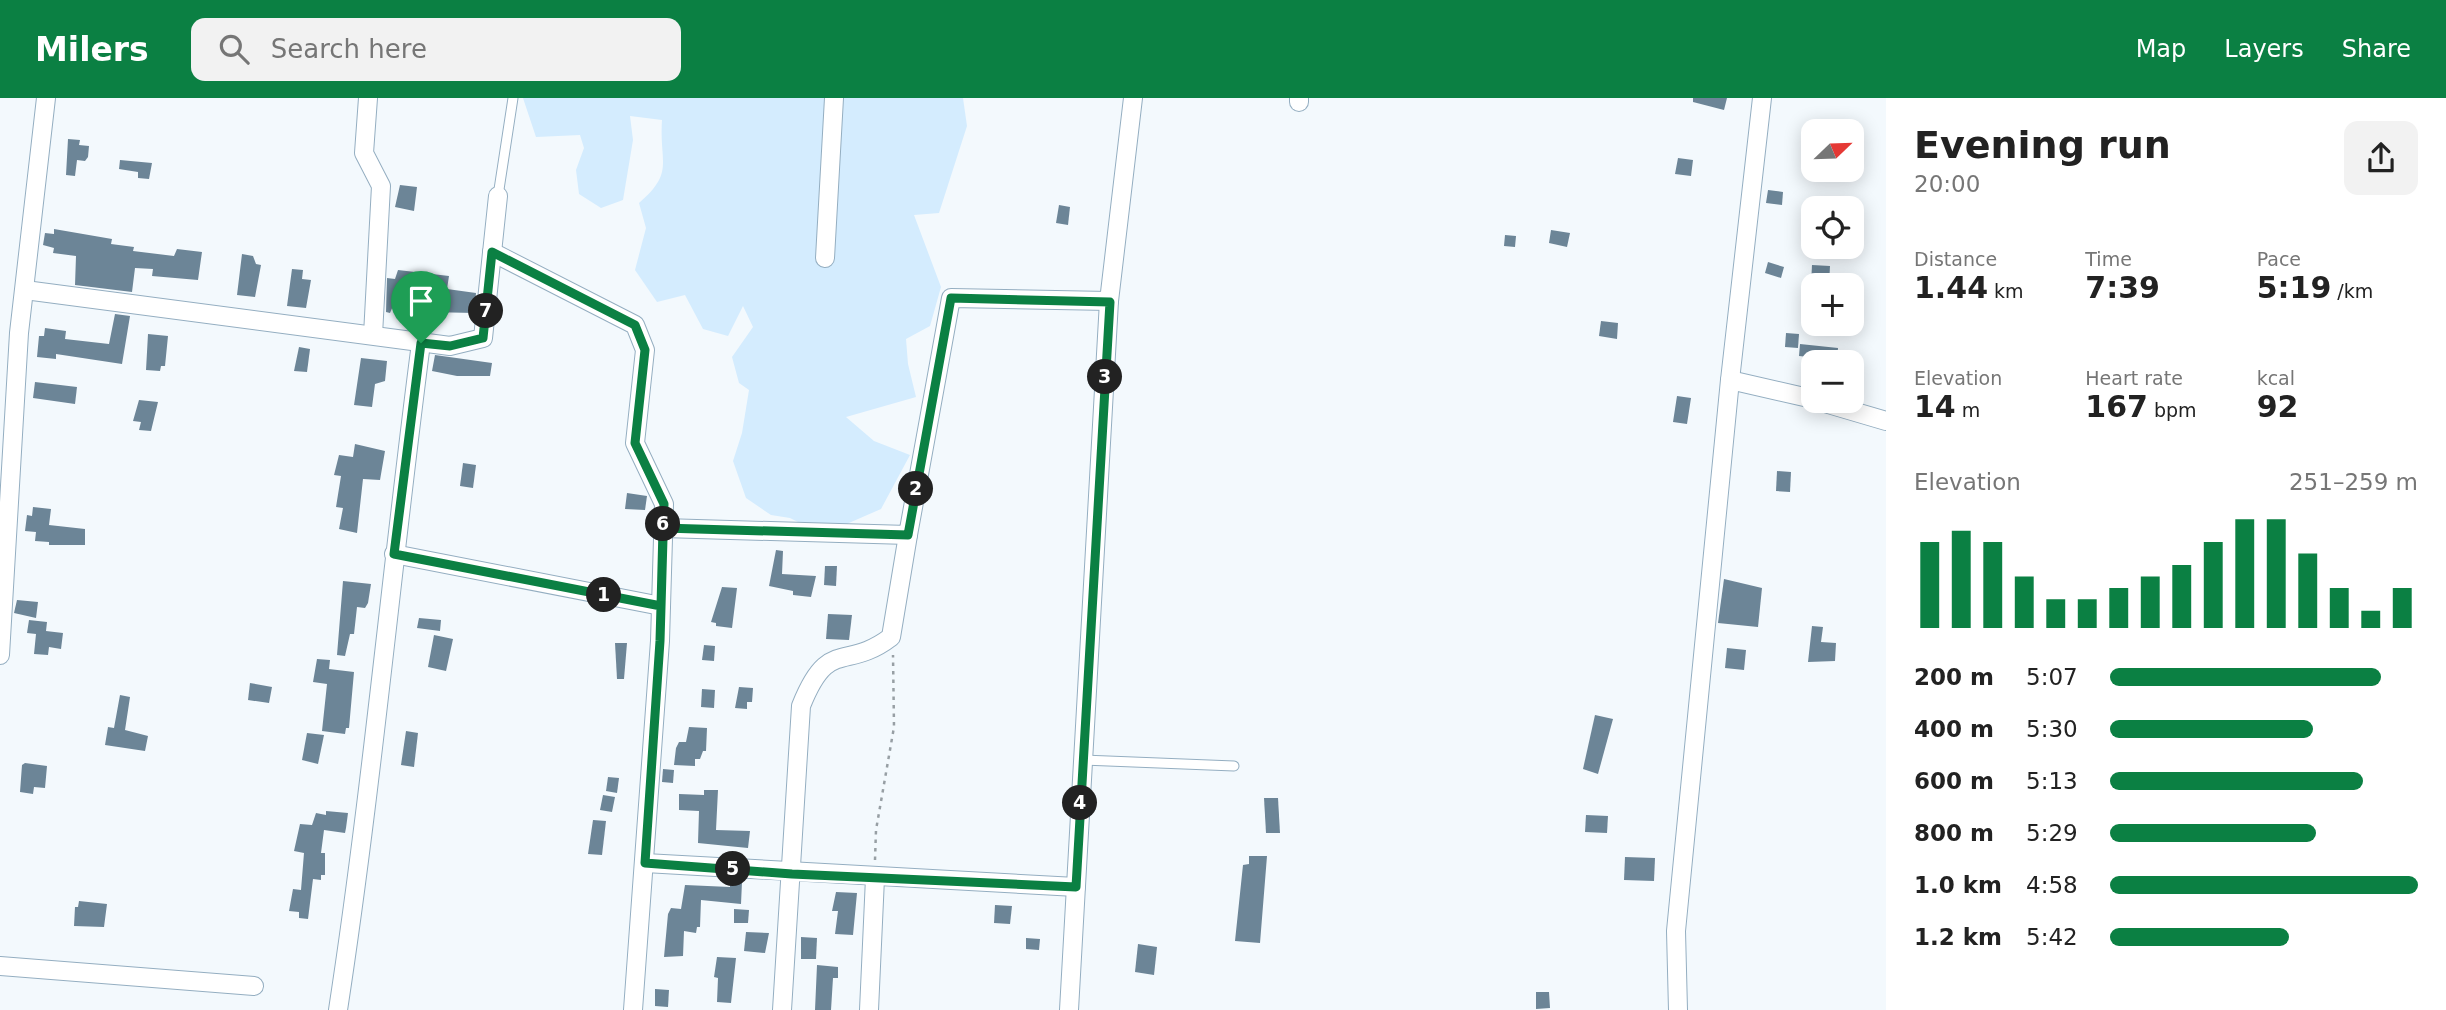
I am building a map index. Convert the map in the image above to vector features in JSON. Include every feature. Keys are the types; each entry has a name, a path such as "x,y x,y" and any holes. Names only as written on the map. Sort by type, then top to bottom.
{"street":[{"path":"0,655 19,333 46,98"},
{"path":"368,98 364,153 381,186 373,335"},
{"path":"825,258 834,98"},
{"path":"1069,1010 1110,302 1133,98"},
{"path":"1678,1010 1676,931 1730,380 1762,98"},
{"path":"25,290 450,346 483,338 498,196"},
{"path":"492,252 635,325 645,350 635,443 664,504 661,606 634,1010"},
{"path":"782,1010 801,706 811,682 824,664 880,646 891,638 951,298 1110,302"},
{"path":"0,332 19,333"},
{"path":"338,1010 365,834 394,554 421,343"},
{"path":"1730,380 1801,396"},
{"path":"1859,413 1886,421"},
{"path":"663,528 908,535"},
{"path":"394,554 661,606"},
{"path":"645,863 792,874 1076,887"},
{"path":"869,1010 875,878"},
{"path":"0,966 254,986"}],"lane":[{"path":"498,196 513,98"},
{"path":"1083,760 1234,766"}],"path":[{"path":"875,878 876,830 894,727 891,638"}],"shaded area":[{"path":"523,98 963,98 967,126 939,213 914,215 941,287 930,326 906,339 908,364 916,397 846,417 874,441 910,455 881,509 842,526 812,529 790,518 771,515 746,498 733,461 742,433 749,390 739,383 732,357 753,327 743,306 728,336 703,329 685,295 657,302 635,270 646,228 639,203 657,183 663,166 662,120 630,116 633,140 623,200 601,208 579,194 576,170 584,148 580,135 536,137"}],"building":[{"path":"1693,98 1727,98 1724,110 1693,102"},
{"path":"68,139 80,140 79,145 89,146 85,161 77,160 75,176 66,175"},
{"path":"1678,158 1693,160 1691,176 1675,174"},
{"path":"120,160 152,163 149,179 138,178 138,172 119,169"},
{"path":"400,185 417,187 414,211 395,207"},
{"path":"1768,190 1783,192 1782,205 1766,203"},
{"path":"1059,205 1070,207 1068,225 1056,223"},
{"path":"54,229 112,239 111,244 134,247 133,251 174,256 177,249 202,252 198,280 152,276 153,269 135,268 132,292 75,285 76,256 53,253 54,248 43,245 45,233 54,234"},
{"path":"1551,230 1570,233 1567,247 1549,243"},
{"path":"1505,235 1516,236 1515,247 1504,246"},
{"path":"242,254 253,256 256,264 261,265 255,297 237,295"},
{"path":"1768,262 1784,267 1781,278 1765,273"},
{"path":"1812,265 1830,266 1830,273 1812,273"},
{"path":"292,269 303,270 302,279 311,280 306,308 287,306"},
{"path":"398,270 449,276 447,289 476,293 474,313 429,312 429,309 393,306 390,313 386,312 387,278 395,279"},
{"path":"115,314 130,316 122,364 56,354 56,359 37,357 39,336 44,336 45,328 66,331 65,339 109,344"},
{"path":"1601,321 1618,323 1617,339 1599,336"},
{"path":"1786,333 1799,334 1798,348 1785,347"},
{"path":"148,334 168,336 165,366 161,366 160,371 146,370"},
{"path":"1800,344 1838,348 1801,350 1799,356"},
{"path":"299,347 310,349 307,372 294,371"},
{"path":"435,355 492,363 490,376 457,376 432,371"},
{"path":"361,358 387,361 385,381 375,384 372,407 354,405"},
{"path":"35,382 77,387 75,404 33,398"},
{"path":"1677,396 1691,398 1687,424 1673,422"},
{"path":"139,400 158,402 151,431 139,430 141,422 133,421"},
{"path":"355,444 385,451 380,480 363,479 357,533 339,529 343,508 336,507 341,476 334,475 339,455 353,457"},
{"path":"463,463 476,465 473,488 460,486"},
{"path":"1777,471 1791,472 1790,492 1776,491"},
{"path":"627,493 647,496 645,510 625,509"},
{"path":"33,507 51,509 49,525 85,529 85,545 49,545 49,542 35,541 36,532 25,531 27,515 32,516"},
{"path":"776,550 783,551 782,574 816,576 811,597 793,595 793,591 769,586"},
{"path":"825,566 837,566 836,586 824,585"},
{"path":"1724,579 1762,588 1758,627 1718,623"},
{"path":"343,581 371,584 365,608 357,607 354,634 350,634 345,656 337,655"},
{"path":"722,587 737,588 732,628 716,626 716,623 711,622"},
{"path":"17,600 38,602 36,618 14,613"},
{"path":"828,614 852,615 849,640 826,639"},
{"path":"419,618 441,620 440,631 417,628"},
{"path":"29,620 47,622 46,631 63,633 61,649 49,647 48,655 34,654 36,634 27,633"},
{"path":"1812,626 1823,627 1821,642 1836,643 1835,661 1808,662"},
{"path":"434,635 453,639 446,671 428,667"},
{"path":"615,643 627,643 624,679 617,679"},
{"path":"704,645 715,646 714,661 702,660"},
{"path":"1727,648 1746,650 1744,670 1725,668"},
{"path":"317,659 330,660 329,669 354,672 349,728 346,728 345,734 322,731 327,684 313,682"},
{"path":"250,683 272,687 269,703 248,700"},
{"path":"739,687 753,688 752,702 747,702 747,709 735,708"},
{"path":"702,689 715,690 714,708 701,707"},
{"path":"120,695 130,697 125,730 148,736 145,751 105,745 108,727 114,728"},
{"path":"1595,715 1613,719 1598,774 1583,769"},
{"path":"689,727 707,728 706,751 703,751 700,759 695,759 695,766 674,765 676,748 679,742 686,742"},
{"path":"406,731 418,733 414,767 401,765"},
{"path":"307,733 324,735 318,764 302,760"},
{"path":"25,763 47,766 45,788 34,787 33,794 20,792 22,765"},
{"path":"663,769 674,770 673,783 662,782"},
{"path":"608,777 619,778 617,793 606,791"},
{"path":"704,790 718,790 716,830 750,831 748,848 698,843 699,811 679,810 679,794 704,795"},
{"path":"603,795 615,797 612,812 600,810"},
{"path":"1264,798 1278,798 1280,833 1266,833"},
{"path":"326,811 348,813 345,833 324,830 321,853 325,853 325,875 321,875 321,880 313,879 308,919 299,918 299,912 289,911 293,889 301,890 304,853 294,851 300,824 312,825 316,813 326,815"},
{"path":"1586,815 1608,816 1607,833 1585,832"},
{"path":"593,820 606,821 602,855 588,854"},
{"path":"1249,856 1267,856 1260,943 1235,941 1243,865 1249,864"},
{"path":"1625,857 1655,858 1654,881 1624,880"},
{"path":"730,881 742,882 741,904 701,900 700,927 697,927 696,933 684,931 683,956 664,957 668,914 671,908 681,909 685,885 730,887"},
{"path":"836,892 857,893 853,935 835,934 838,911 832,911"},
{"path":"79,901 107,904 104,927 74,926 75,907 78,907"},
{"path":"995,905 1012,906 1010,924 994,923"},
{"path":"734,909 749,910 748,923 734,923"},
{"path":"746,932 769,933 765,953 744,951"},
{"path":"801,937 817,938 816,959 801,959"},
{"path":"1026,938 1040,939 1039,950 1026,949"},
{"path":"1138,944 1157,947 1154,975 1135,972"},
{"path":"717,957 736,958 731,1003 717,1002 718,978 714,977"},
{"path":"817,965 838,967 838,978 833,978 831,1010 815,1010"},
{"path":"655,989 669,990 668,1007 655,1006"},
{"path":"1536,992 1549,992 1550,1008 1536,1009"}],"route":[{"path":"421,343 394,554 661,606 663,528 908,535 951,298 970,296 1110,302 1076,887 792,874 645,863 660,641 663,528 664,504 635,443 645,350 635,325 492,252 483,338 450,346 421,343"}]}
